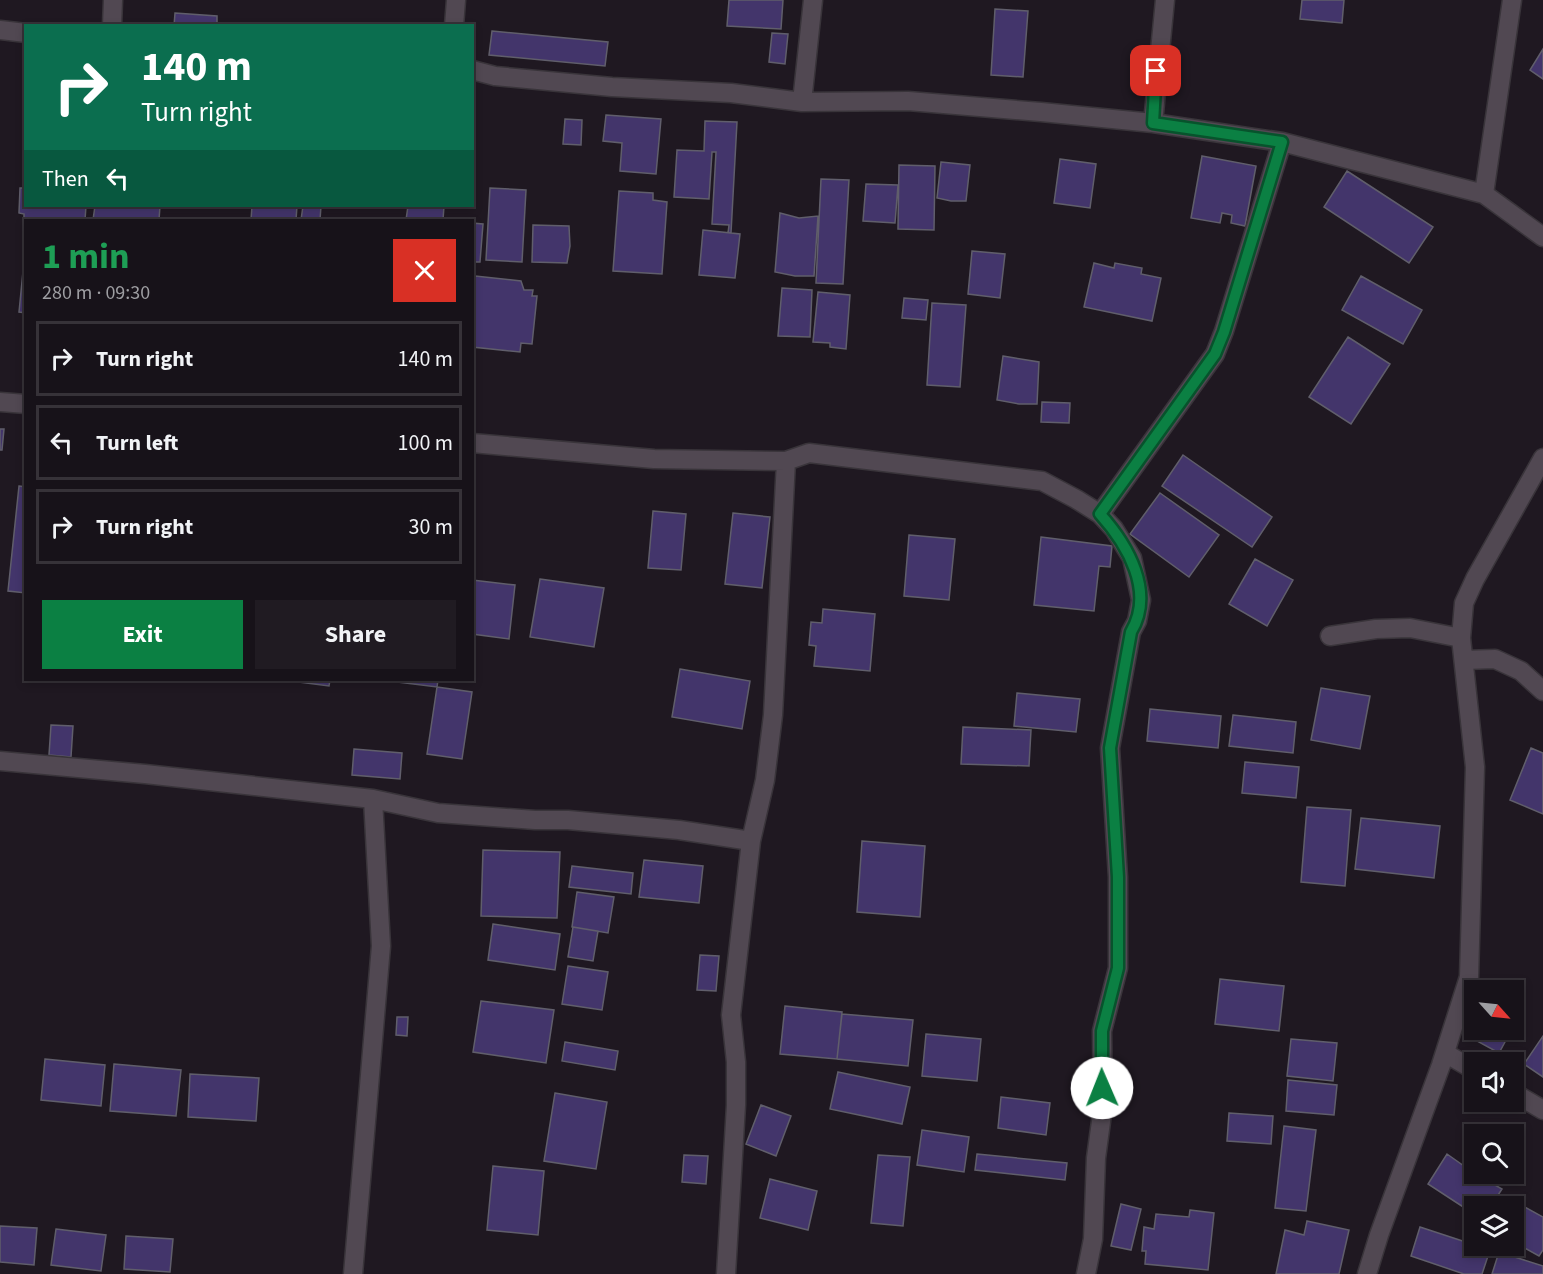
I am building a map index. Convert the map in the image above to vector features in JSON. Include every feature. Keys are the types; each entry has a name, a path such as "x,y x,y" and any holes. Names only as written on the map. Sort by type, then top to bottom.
{"street":[{"path":"112,24 113,0"},
{"path":"454,24 456,0"},
{"path":"802,102 813,0"},
{"path":"1153,123 1165,0"},
{"path":"1484,194 1512,0"},
{"path":"0,30 24,33"},
{"path":"474,71 495,76 612,87 731,93 802,102 908,101 1153,123 1282,142 1484,194 1543,237"},
{"path":"1100,514 1215,354 1224,332 1282,142"},
{"path":"0,402 24,404"},
{"path":"474,443 654,459 786,461 809,453 1042,481 1100,514 1114,529 1132,558 1141,600 1137,621 1131,632 1110,748 1118,877 1118,968 1102,1031 1103,1107 1096,1158 1093,1239 1086,1274"},
{"path":"1367,1274 1445,1053 1469,977 1475,767 1461,638 1464,603 1474,579 1543,458"},
{"path":"726,1274 736,1105 736,1062 731,1015 751,842 765,780 772,715 786,461"},
{"path":"1330,636 1376,629 1410,628 1461,638"},
{"path":"1464,660 1495,659 1521,671 1543,691"},
{"path":"0,761 373,799 438,813 568,820 679,830 751,842"},
{"path":"353,1274 381,946 373,799"},
{"path":"1445,1053 1464,1064"},
{"path":"1524,1099 1543,1110"}],"building":[{"path":"729,0 783,0 781,29 727,26"},
{"path":"1302,0 1344,0 1342,23 1300,19"},
{"path":"995,9 1028,11 1023,77 991,75"},
{"path":"175,13 217,16 217,24 174,24"},
{"path":"492,31 608,42 605,66 489,55"},
{"path":"772,33 788,34 785,64 769,62"},
{"path":"1543,49 1543,79 1530,70"},
{"path":"606,115 661,119 656,174 620,171 622,143 603,141"},
{"path":"565,119 582,120 581,145 563,144"},
{"path":"705,121 737,122 731,233 728,233 729,225 712,224 716,152 712,152 709,199 674,197 677,150 704,151"},
{"path":"1202,156 1256,166 1245,226 1231,223 1232,215 1222,213 1220,223 1191,218"},
{"path":"1060,159 1096,164 1090,208 1054,203"},
{"path":"941,162 970,165 966,201 937,198"},
{"path":"899,165 935,166 934,230 898,229"},
{"path":"1347,171 1433,227 1409,263 1324,207"},
{"path":"821,179 849,180 843,284 816,283"},
{"path":"866,184 898,185 895,223 863,221"},
{"path":"20,188 24,188 24,207 86,207 85,219 24,219 24,214 19,213"},
{"path":"490,188 526,190 522,262 486,260"},
{"path":"619,191 653,193 653,200 667,202 662,274 613,271"},
{"path":"95,207 160,207 159,219 93,219"},
{"path":"252,207 297,207 296,219 251,219"},
{"path":"303,207 321,207 320,219 301,219"},
{"path":"408,207 444,207 443,219 406,219"},
{"path":"780,213 799,218 818,216 814,276 795,276 775,272"},
{"path":"474,223 483,224 480,262 474,262"},
{"path":"533,225 569,226 570,246 567,263 532,262"},
{"path":"703,230 740,234 735,278 699,275"},
{"path":"972,251 1005,254 1000,298 968,294"},
{"path":"24,261 24,313 19,312"},
{"path":"1094,263 1114,268 1115,263 1142,268 1141,274 1161,278 1152,321 1084,307"},
{"path":"475,276 521,281 524,290 533,290 532,296 537,296 532,344 521,343 520,352 474,347"},
{"path":"1361,276 1422,310 1403,344 1342,310"},
{"path":"782,288 812,290 810,337 778,336"},
{"path":"818,292 850,295 846,349 830,347 830,343 813,342"},
{"path":"904,298 928,300 926,320 902,318"},
{"path":"932,303 966,305 960,387 927,385"},
{"path":"1348,337 1390,364 1351,424 1309,397"},
{"path":"1003,356 1039,362 1037,404 997,400"},
{"path":"1042,402 1070,403 1069,423 1041,422"},
{"path":"0,429 4,429 2,450 0,450"},
{"path":"1183,455 1272,517 1252,547 1162,486"},
{"path":"19,486 24,487 24,593 8,591"},
{"path":"1160,493 1219,535 1189,577 1130,534"},
{"path":"653,511 686,514 681,570 648,568"},
{"path":"733,513 770,517 762,588 725,584"},
{"path":"909,535 955,539 949,600 904,596"},
{"path":"1041,537 1112,546 1110,567 1099,566 1094,611 1034,605"},
{"path":"1255,559 1293,580 1267,626 1229,604"},
{"path":"540,579 604,588 594,647 530,637"},
{"path":"474,580 515,585 509,639 474,634"},
{"path":"823,609 875,614 870,671 814,666 816,646 809,645 811,622 822,623"},
{"path":"680,669 750,681 742,729 672,717"},
{"path":"291,681 330,681 329,686"},
{"path":"389,681 438,681 437,687"},
{"path":"437,687 472,692 462,759 427,754"},
{"path":"1321,688 1370,696 1360,749 1311,740"},
{"path":"1017,693 1080,699 1076,732 1014,726"},
{"path":"1150,709 1221,716 1218,748 1147,741"},
{"path":"1233,715 1296,722 1293,753 1229,746"},
{"path":"51,725 73,726 71,757 49,755"},
{"path":"963,727 1031,730 1029,766 961,764"},
{"path":"1531,748 1543,753 1543,814 1510,800"},
{"path":"354,749 402,753 400,779 352,775"},
{"path":"1245,762 1299,767 1296,798 1242,793"},
{"path":"1307,807 1351,810 1345,886 1301,882"},
{"path":"1361,818 1440,826 1434,878 1355,869"},
{"path":"862,841 925,846 920,917 857,912"},
{"path":"483,850 560,852 557,918 481,916"},
{"path":"644,860 703,866 699,903 639,897"},
{"path":"572,866 633,873 631,894 569,887"},
{"path":"577,892 614,897 608,933 572,927"},
{"path":"493,924 560,934 555,970 488,960"},
{"path":"573,927 598,931 593,961 568,957"},
{"path":"700,955 719,956 716,991 697,990"},
{"path":"568,966 608,972 602,1010 562,1004"},
{"path":"1220,979 1284,986 1279,1031 1215,1024"},
{"path":"481,1001 554,1010 546,1063 473,1052"},
{"path":"785,1006 842,1012 837,1059 780,1054"},
{"path":"842,1014 913,1020 908,1066 837,1059"},
{"path":"397,1017 408,1017 407,1036 396,1035"},
{"path":"926,1034 981,1039 977,1081 922,1076"},
{"path":"1543,1036 1543,1077 1524,1064"},
{"path":"1291,1039 1337,1043 1333,1081 1287,1076"},
{"path":"1478,1040 1506,1040 1500,1052"},
{"path":"565,1042 618,1051 615,1070 562,1061"},
{"path":"45,1059 105,1065 101,1106 41,1100"},
{"path":"114,1064 181,1070 176,1116 110,1111"},
{"path":"838,1072 910,1087 902,1124 830,1109"},
{"path":"190,1074 259,1078 256,1121 188,1117"},
{"path":"1288,1080 1337,1085 1334,1115 1286,1111"},
{"path":"555,1093 607,1102 596,1169 544,1161"},
{"path":"1001,1097 1050,1103 1046,1135 998,1128"},
{"path":"761,1105 791,1116 776,1156 746,1144"},
{"path":"1229,1113 1273,1116 1271,1144 1227,1141"},
{"path":"1284,1126 1316,1130 1306,1211 1275,1208"},
{"path":"922,1130 969,1137 964,1172 917,1165"},
{"path":"977,1154 1067,1163 1065,1180 975,1170"},
{"path":"1447,1154 1464,1166 1464,1184 1493,1184 1502,1189 1497,1196 1464,1196 1464,1207 1428,1184"},
{"path":"684,1155 708,1156 706,1184 682,1182"},
{"path":"878,1155 910,1157 903,1226 871,1223"},
{"path":"493,1166 544,1171 538,1235 487,1230"},
{"path":"770,1179 817,1191 808,1230 760,1218"},
{"path":"1121,1204 1141,1209 1131,1250 1111,1246"},
{"path":"1524,1207 1543,1217 1543,1250 1539,1256 1524,1248"},
{"path":"1190,1210 1214,1213 1208,1270 1145,1264 1146,1251 1142,1251 1144,1227 1154,1229 1156,1214 1189,1217"},
{"path":"1307,1221 1349,1230 1339,1274 1276,1274 1285,1230 1304,1235"},
{"path":"0,1226 37,1228 34,1265 0,1262"},
{"path":"1420,1227 1464,1241 1464,1256 1488,1256 1482,1274 1464,1274 1411,1256"},
{"path":"56,1229 106,1235 101,1271 51,1265"},
{"path":"126,1236 173,1239 170,1272 124,1269"},
{"path":"1498,1256 1512,1256 1543,1266 1543,1274 1492,1274"}],"route":[{"path":"1102,1088 1102,1031 1118,968 1118,877 1110,748 1131,632 1137,621 1141,600 1132,558 1114,529 1100,514 1215,354 1224,332 1282,142 1153,123 1156,71"}]}
